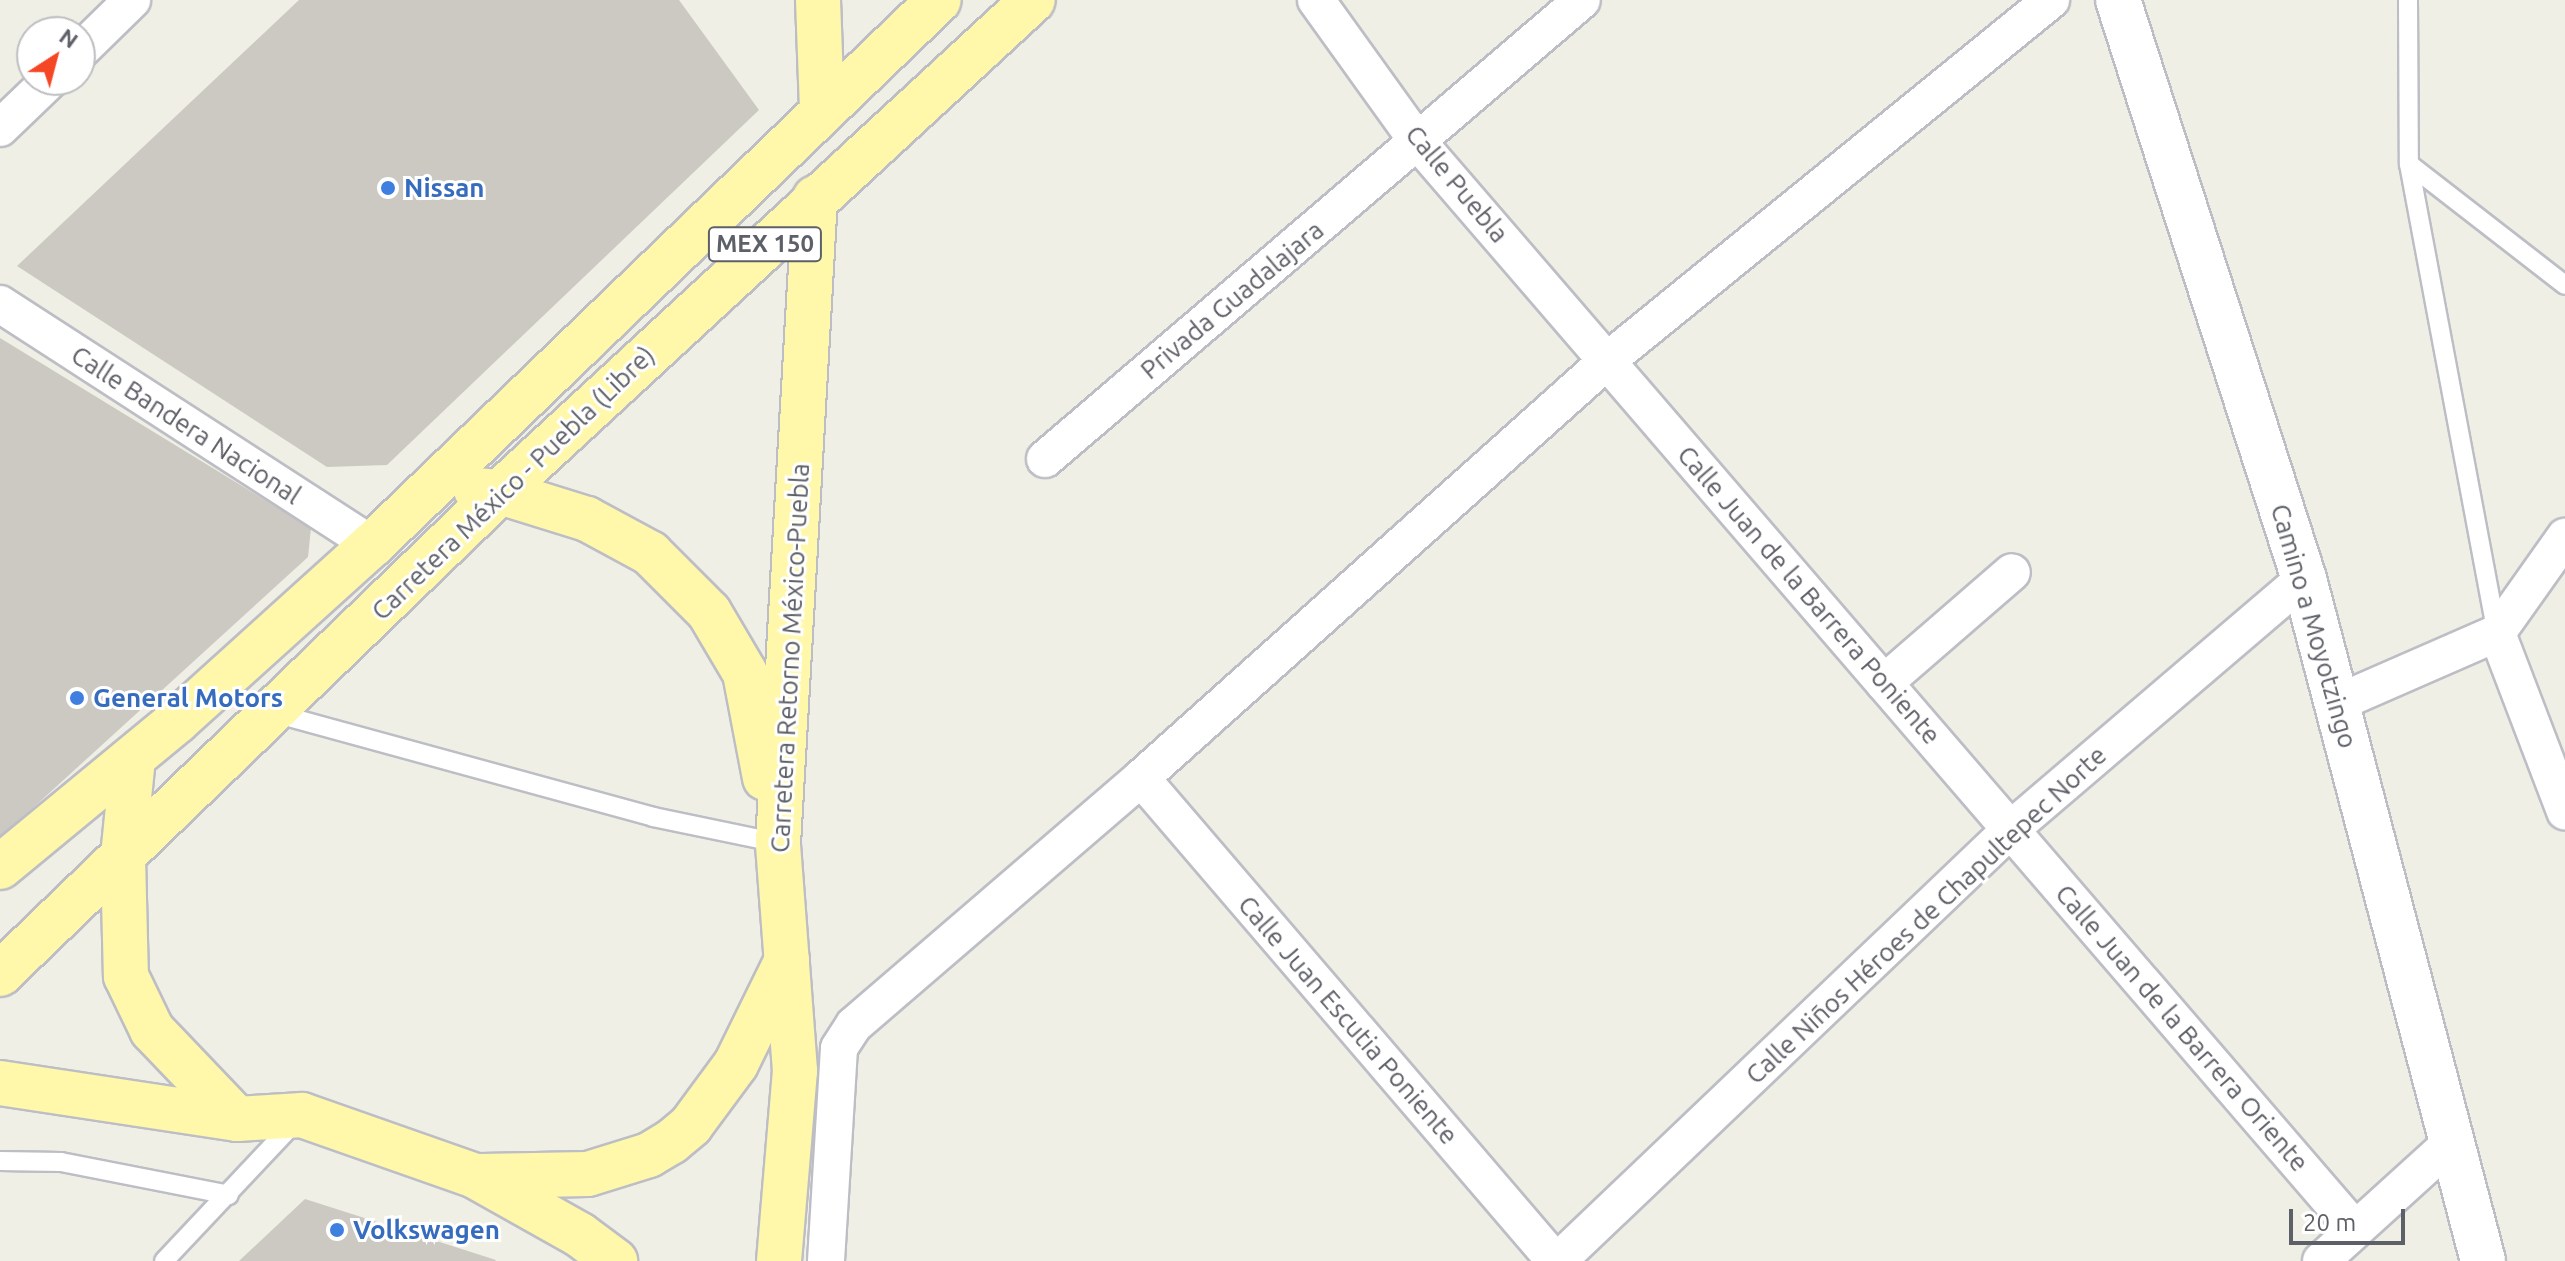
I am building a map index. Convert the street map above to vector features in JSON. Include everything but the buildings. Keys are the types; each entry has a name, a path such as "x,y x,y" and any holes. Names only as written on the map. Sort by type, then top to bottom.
{"main road":[{"path":"818,0 822,109"},
{"name":"Carretera México - Puebla (Libre)","path":"0,867 133,758 435,487 822,109 939,0"},
{"name":"Carretera México - Puebla (Libre)","path":"0,974 500,492 1033,0"},
{"name":"Camino a Moyotzingo","path":"2118,0 2304,579 2483,1261"},
{"name":"Carretera Retorno México-Puebla","path":"779,1261 795,1071 789,955 778,843 815,198"},
{"path":"435,487 500,492 587,519 650,553 709,612 745,673 778,843"},
{"path":"133,758 123,857 122,948 137,1004 152,1030 237,1119"},
{"path":"475,1176 588,1174 649,1155 671,1142 691,1125 736,1064 789,955"},
{"path":"0,1083 237,1119 302,1115 475,1176 580,1235 615,1261"}],"street":[{"path":"96,35 132,0"},
{"name":"Calle Puebla","path":"1316,0 1418,142 1608,360"},
{"name":"Privada Guadalajara","path":"1045,459 1582,0"},
{"path":"826,1261 839,1048 846,1035 1141,778 1608,360 2051,0"},
{"path":"0,128 33,96"},
{"name":"Calle Bandera Nacional","path":"0,304 372,545"},
{"name":"Calle Juan de la Barrera Poniente","path":"1608,360 2011,829"},
{"path":"2337,703 2497,633 2563,544"},
{"path":"1884,683 2012,572"},
{"name":"Calle Niños Héroes de Chapultepec Norte","path":"1556,1261 2011,829 2304,579"},
{"path":"2497,633 2565,811"},
{"name":"Calle Juan Escutia Poniente","path":"1141,778 1556,1261"},
{"name":"Calle Juan de la Barrera Oriente","path":"2011,829 2353,1227"},
{"path":"2321,1261 2353,1227 2451,1143"}],"lane":[{"path":"2408,0 2409,164 2497,633"},
{"path":"2409,164 2565,285"},
{"path":"274,713 653,817 778,843"},
{"path":"164,1261 302,1115"},
{"path":"0,1161 61,1162 229,1195"}],"place":[{"name":"Nissan","path":"388,188"},
{"name":"General Motors","path":"77,698"},
{"name":"Volkswagen","path":"337,1230"}]}
